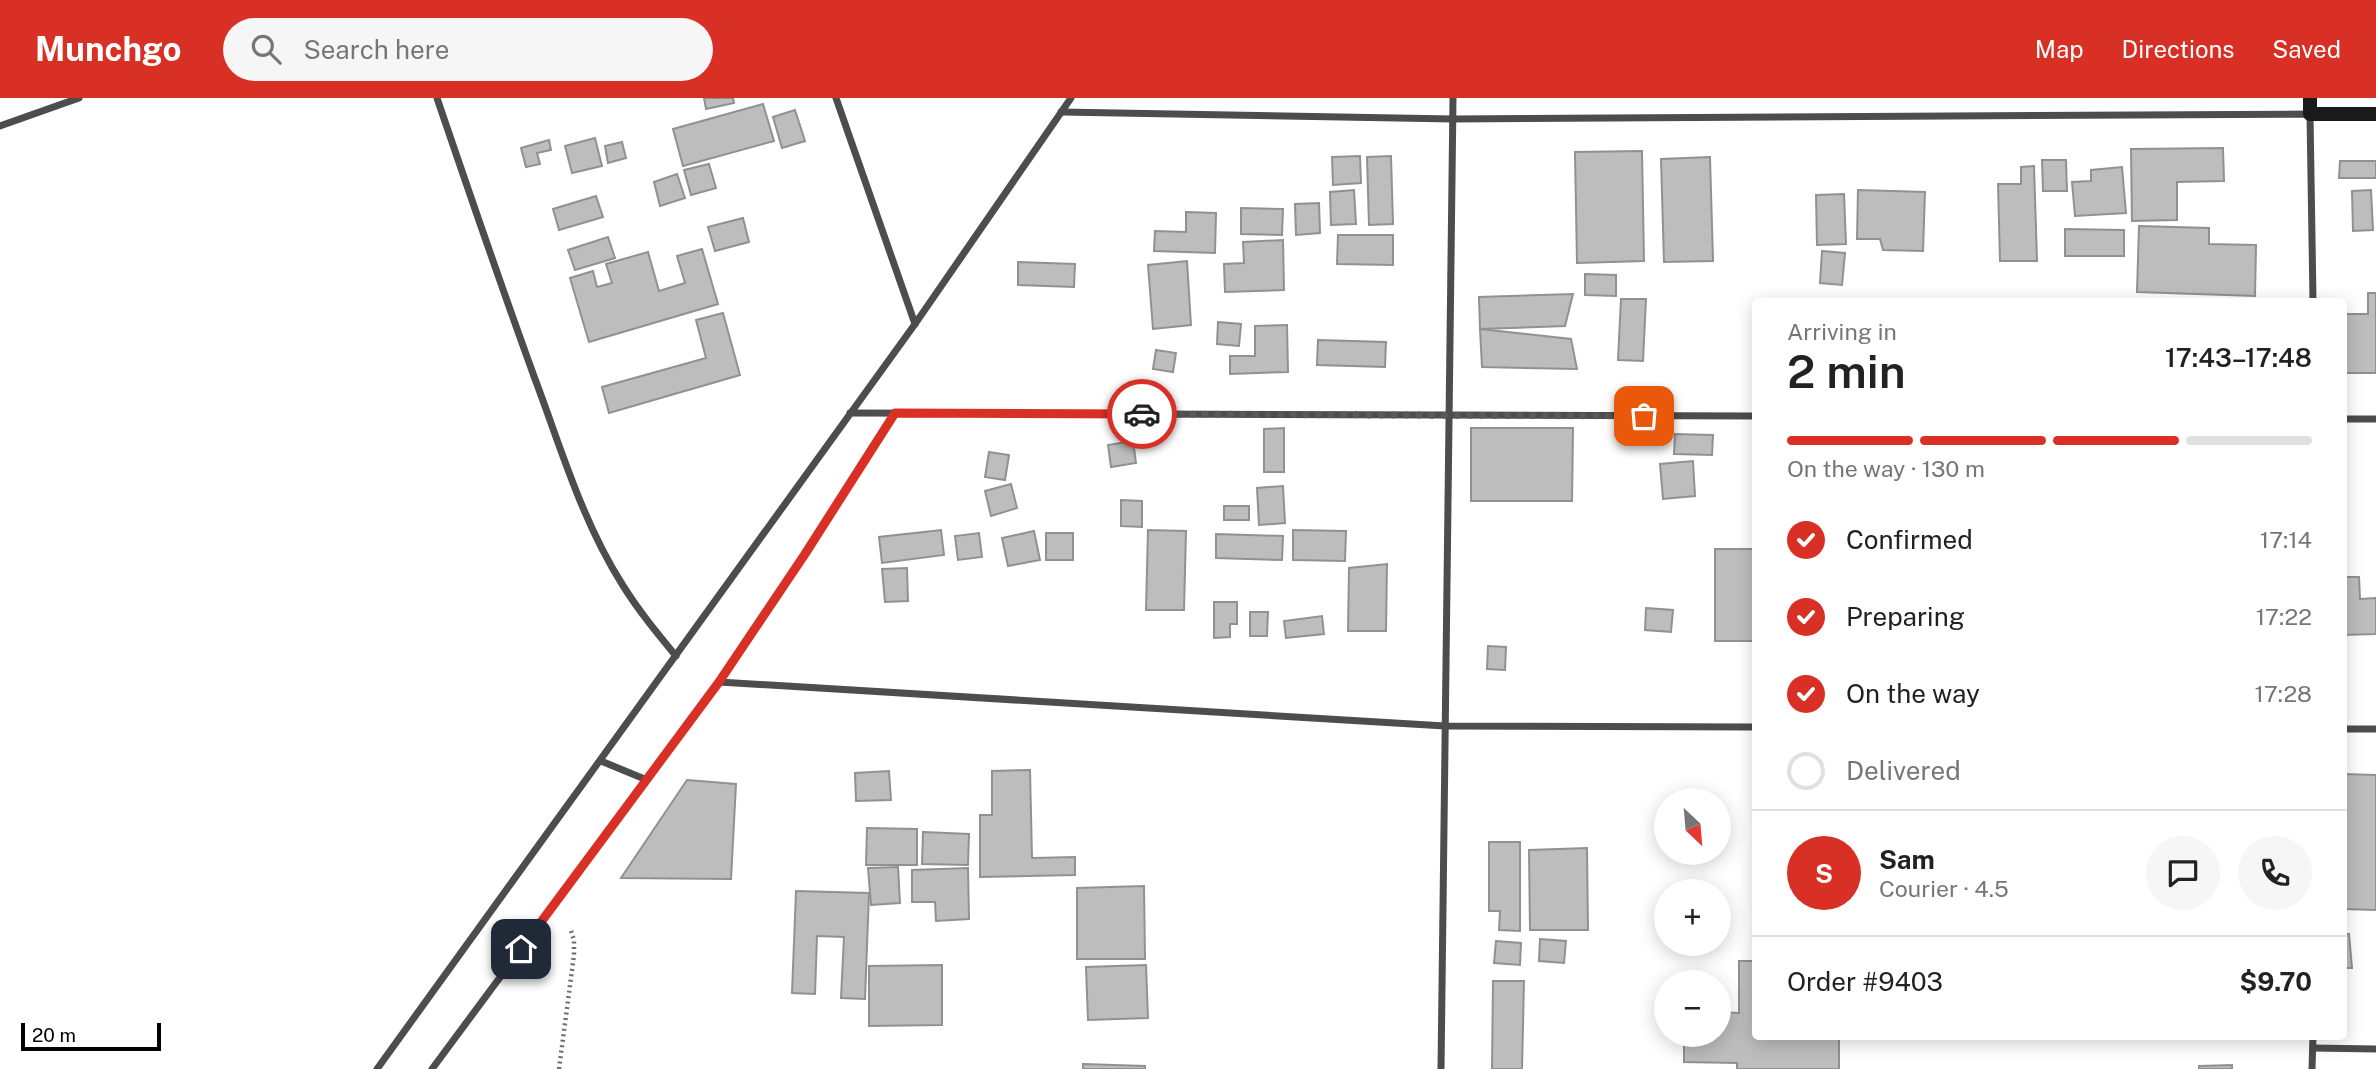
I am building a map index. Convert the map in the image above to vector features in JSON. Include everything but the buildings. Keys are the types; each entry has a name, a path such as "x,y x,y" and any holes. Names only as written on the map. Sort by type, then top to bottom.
{"street":[{"path":"0,125 79,98"},
{"path":"437,98 580,500 598,542 621,584 676,656"},
{"path":"836,98 915,324"},
{"path":"377,1069 915,324 1071,98"},
{"path":"1441,1069 1454,98"},
{"path":"2310,98 2313,298"},
{"path":"1061,112 1453,118 2376,114"},
{"path":"850,413 1752,416"},
{"path":"432,1069 719,682 895,413"},
{"path":"2347,419 2376,419"},
{"path":"719,682 1446,726 1752,727"},
{"path":"2347,729 2376,729"},
{"path":"601,761 648,780"},
{"path":"2312,1069 2313,1040"},
{"path":"2313,1048 2376,1049"}],"path":[{"path":"551,909 569,926 574,940 559,1069"}],"way so far":[{"path":"1142,414 1644,416"}],"route":[{"path":"521,949 719,682 895,413 1142,414"}]}
